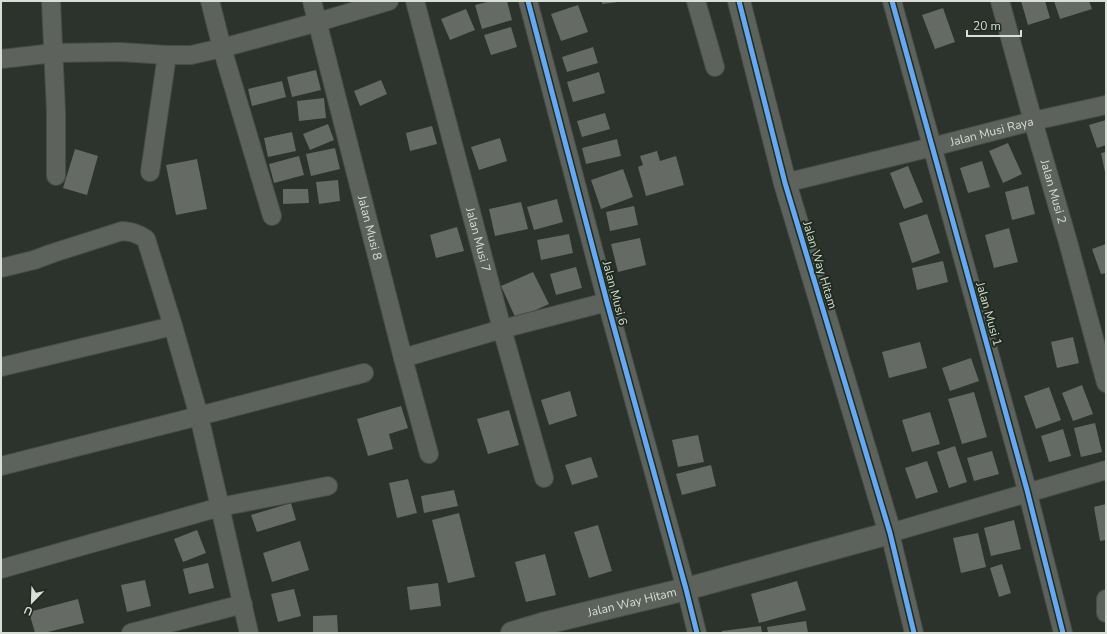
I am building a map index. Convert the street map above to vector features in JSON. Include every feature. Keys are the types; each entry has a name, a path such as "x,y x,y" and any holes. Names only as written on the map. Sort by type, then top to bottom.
{"street":[{"path":"51,1 56,112 56,176"},
{"path":"210,1 222,48 272,216"},
{"name":"Jalan Musi 8","path":"312,1 429,454"},
{"path":"1,59 54,53 120,52 190,55 222,48 318,22 389,1"},
{"name":"Jalan Musi 7","path":"415,1 502,329 544,478"},
{"name":"Jalan Musi 6","path":"528,1 607,302 697,633"},
{"path":"696,1 715,67"},
{"name":"Jalan Way Hitam","path":"516,632 542,629 686,588 890,533 785,183 739,1"},
{"name":"Jalan Musi 1","path":"892,1 1028,494 1063,633"},
{"name":"Jalan Musi 2","path":"1000,1 1106,383"},
{"path":"150,172 167,55"},
{"name":"Jalan Musi Raya","path":"785,183 1033,121 1106,105"},
{"path":"1,268 34,260 122,231 139,234 146,239 199,416 249,633"},
{"path":"403,358 502,329 607,302"},
{"path":"1,367 173,326"},
{"path":"1,466 364,373"},
{"path":"914,633 890,533 1106,470"},
{"path":"1,569 220,507 328,486"},
{"path":"1106,599 1106,613"},
{"path":"131,633 242,604"}],"building":[{"path":"491,1 507,1 512,20 482,29 475,5"},
{"path":"602,1 618,1 618,2 602,4"},
{"path":"1021,1 1045,1 1050,18 1028,25"},
{"path":"1054,1 1089,1 1092,9 1060,19"},
{"path":"578,5 588,32 561,41 551,14"},
{"path":"943,8 955,42 935,49 922,15"},
{"path":"466,9 475,30 450,40 441,19"},
{"path":"511,27 517,47 491,55 484,35"},
{"path":"593,47 598,63 567,72 562,57"},
{"path":"316,70 321,90 292,97 287,77"},
{"path":"599,72 605,93 573,102 567,82"},
{"path":"381,80 387,94 360,106 354,91"},
{"path":"282,81 286,97 252,106 248,89"},
{"path":"324,98 326,118 299,121 297,101"},
{"path":"605,113 610,129 582,137 577,121"},
{"path":"1106,120 1106,145 1097,148 1089,125"},
{"path":"328,124 334,140 310,150 303,134"},
{"path":"432,126 437,144 410,151 406,133"},
{"path":"292,132 296,151 268,157 264,138"},
{"path":"500,138 507,161 479,170 471,147"},
{"path":"617,139 621,156 586,164 582,148"},
{"path":"1008,143 1022,174 1003,183 989,151"},
{"path":"335,148 340,169 311,176 306,154"},
{"path":"75,149 98,156 87,195 63,188"},
{"path":"657,151 660,161 676,156 684,185 646,196 638,167 643,165 640,156"},
{"path":"1106,152 1106,172 1105,172 1101,153"},
{"path":"299,156 304,175 274,183 269,164"},
{"path":"197,159 207,209 176,215 166,165"},
{"path":"982,161 990,187 968,193 960,168"},
{"path":"908,166 923,202 904,209 890,173"},
{"path":"623,169 633,197 601,209 591,180"},
{"path":"338,180 340,201 319,204 316,182"},
{"path":"1028,186 1035,214 1012,220 1005,192"},
{"path":"283,189 308,189 309,203 283,204"},
{"path":"557,199 563,222 534,230 527,207"},
{"path":"521,202 528,229 495,236 489,209"},
{"path":"634,206 638,225 610,231 606,212"},
{"path":"927,214 940,253 912,263 899,223"},
{"path":"457,227 464,251 436,258 430,235"},
{"path":"1009,228 1018,262 994,268 985,235"},
{"path":"569,234 573,253 541,260 537,240"},
{"path":"640,238 646,265 618,272 611,244"},
{"path":"1106,244 1106,273 1101,274 1092,249"},
{"path":"943,261 948,282 917,290 912,268"},
{"path":"576,267 582,288 556,295 550,274"},
{"path":"533,272 549,304 516,319 501,286"},
{"path":"1073,337 1079,363 1057,368 1051,342"},
{"path":"920,342 927,368 889,378 882,352"},
{"path":"971,358 979,381 950,391 942,368"},
{"path":"1082,385 1093,414 1073,421 1062,393"},
{"path":"1049,387 1061,420 1036,429 1024,396"},
{"path":"570,391 577,416 549,425 541,400"},
{"path":"974,392 987,437 962,444 948,399"},
{"path":"401,406 408,428 389,434 393,449 368,456 357,419"},
{"path":"509,410 519,445 488,454 477,419"},
{"path":"930,412 940,444 912,452 902,420"},
{"path":"1095,423 1102,452 1081,457 1074,428"},
{"path":"1063,429 1071,456 1049,462 1041,436"},
{"path":"698,435 704,462 678,467 672,440"},
{"path":"955,446 967,482 949,488 937,452"},
{"path":"992,451 999,474 974,481 967,458"},
{"path":"591,457 598,477 572,485 565,465"},
{"path":"927,461 938,492 916,499 905,468"},
{"path":"711,465 716,486 682,495 676,474"},
{"path":"408,479 417,513 397,518 389,483"},
{"path":"454,490 458,506 424,513 421,496"},
{"path":"291,503 296,520 257,532 251,515"},
{"path":"1106,504 1106,540 1100,541 1094,507"},
{"path":"459,513 475,577 448,583 432,520"},
{"path":"1014,520 1021,549 991,556 984,528"},
{"path":"598,525 612,571 589,578 574,532"},
{"path":"197,530 206,553 183,562 174,539"},
{"path":"978,533 986,567 961,573 953,538"},
{"path":"300,541 309,570 272,582 263,553"},
{"path":"545,554 556,595 526,602 515,562"},
{"path":"208,563 214,588 189,594 183,569"},
{"path":"1002,564 1011,593 999,597 990,568"},
{"path":"145,580 151,606 127,612 121,585"},
{"path":"797,581 806,610 759,623 751,594"},
{"path":"438,583 441,606 410,610 407,587"},
{"path":"294,589 301,616 278,622 271,594"},
{"path":"78,599 84,623 44,633 35,633 29,612"},
{"path":"337,615 338,633 313,633 313,616"},
{"path":"806,621 808,633 768,633 767,627"},
{"path":"761,626 762,633 722,633 722,631"}],"cycle path":[{"path":"528,1 607,302 697,633"},
{"path":"739,1 785,183 890,533 914,633"},
{"path":"892,1 1027,490 1063,633"}]}
